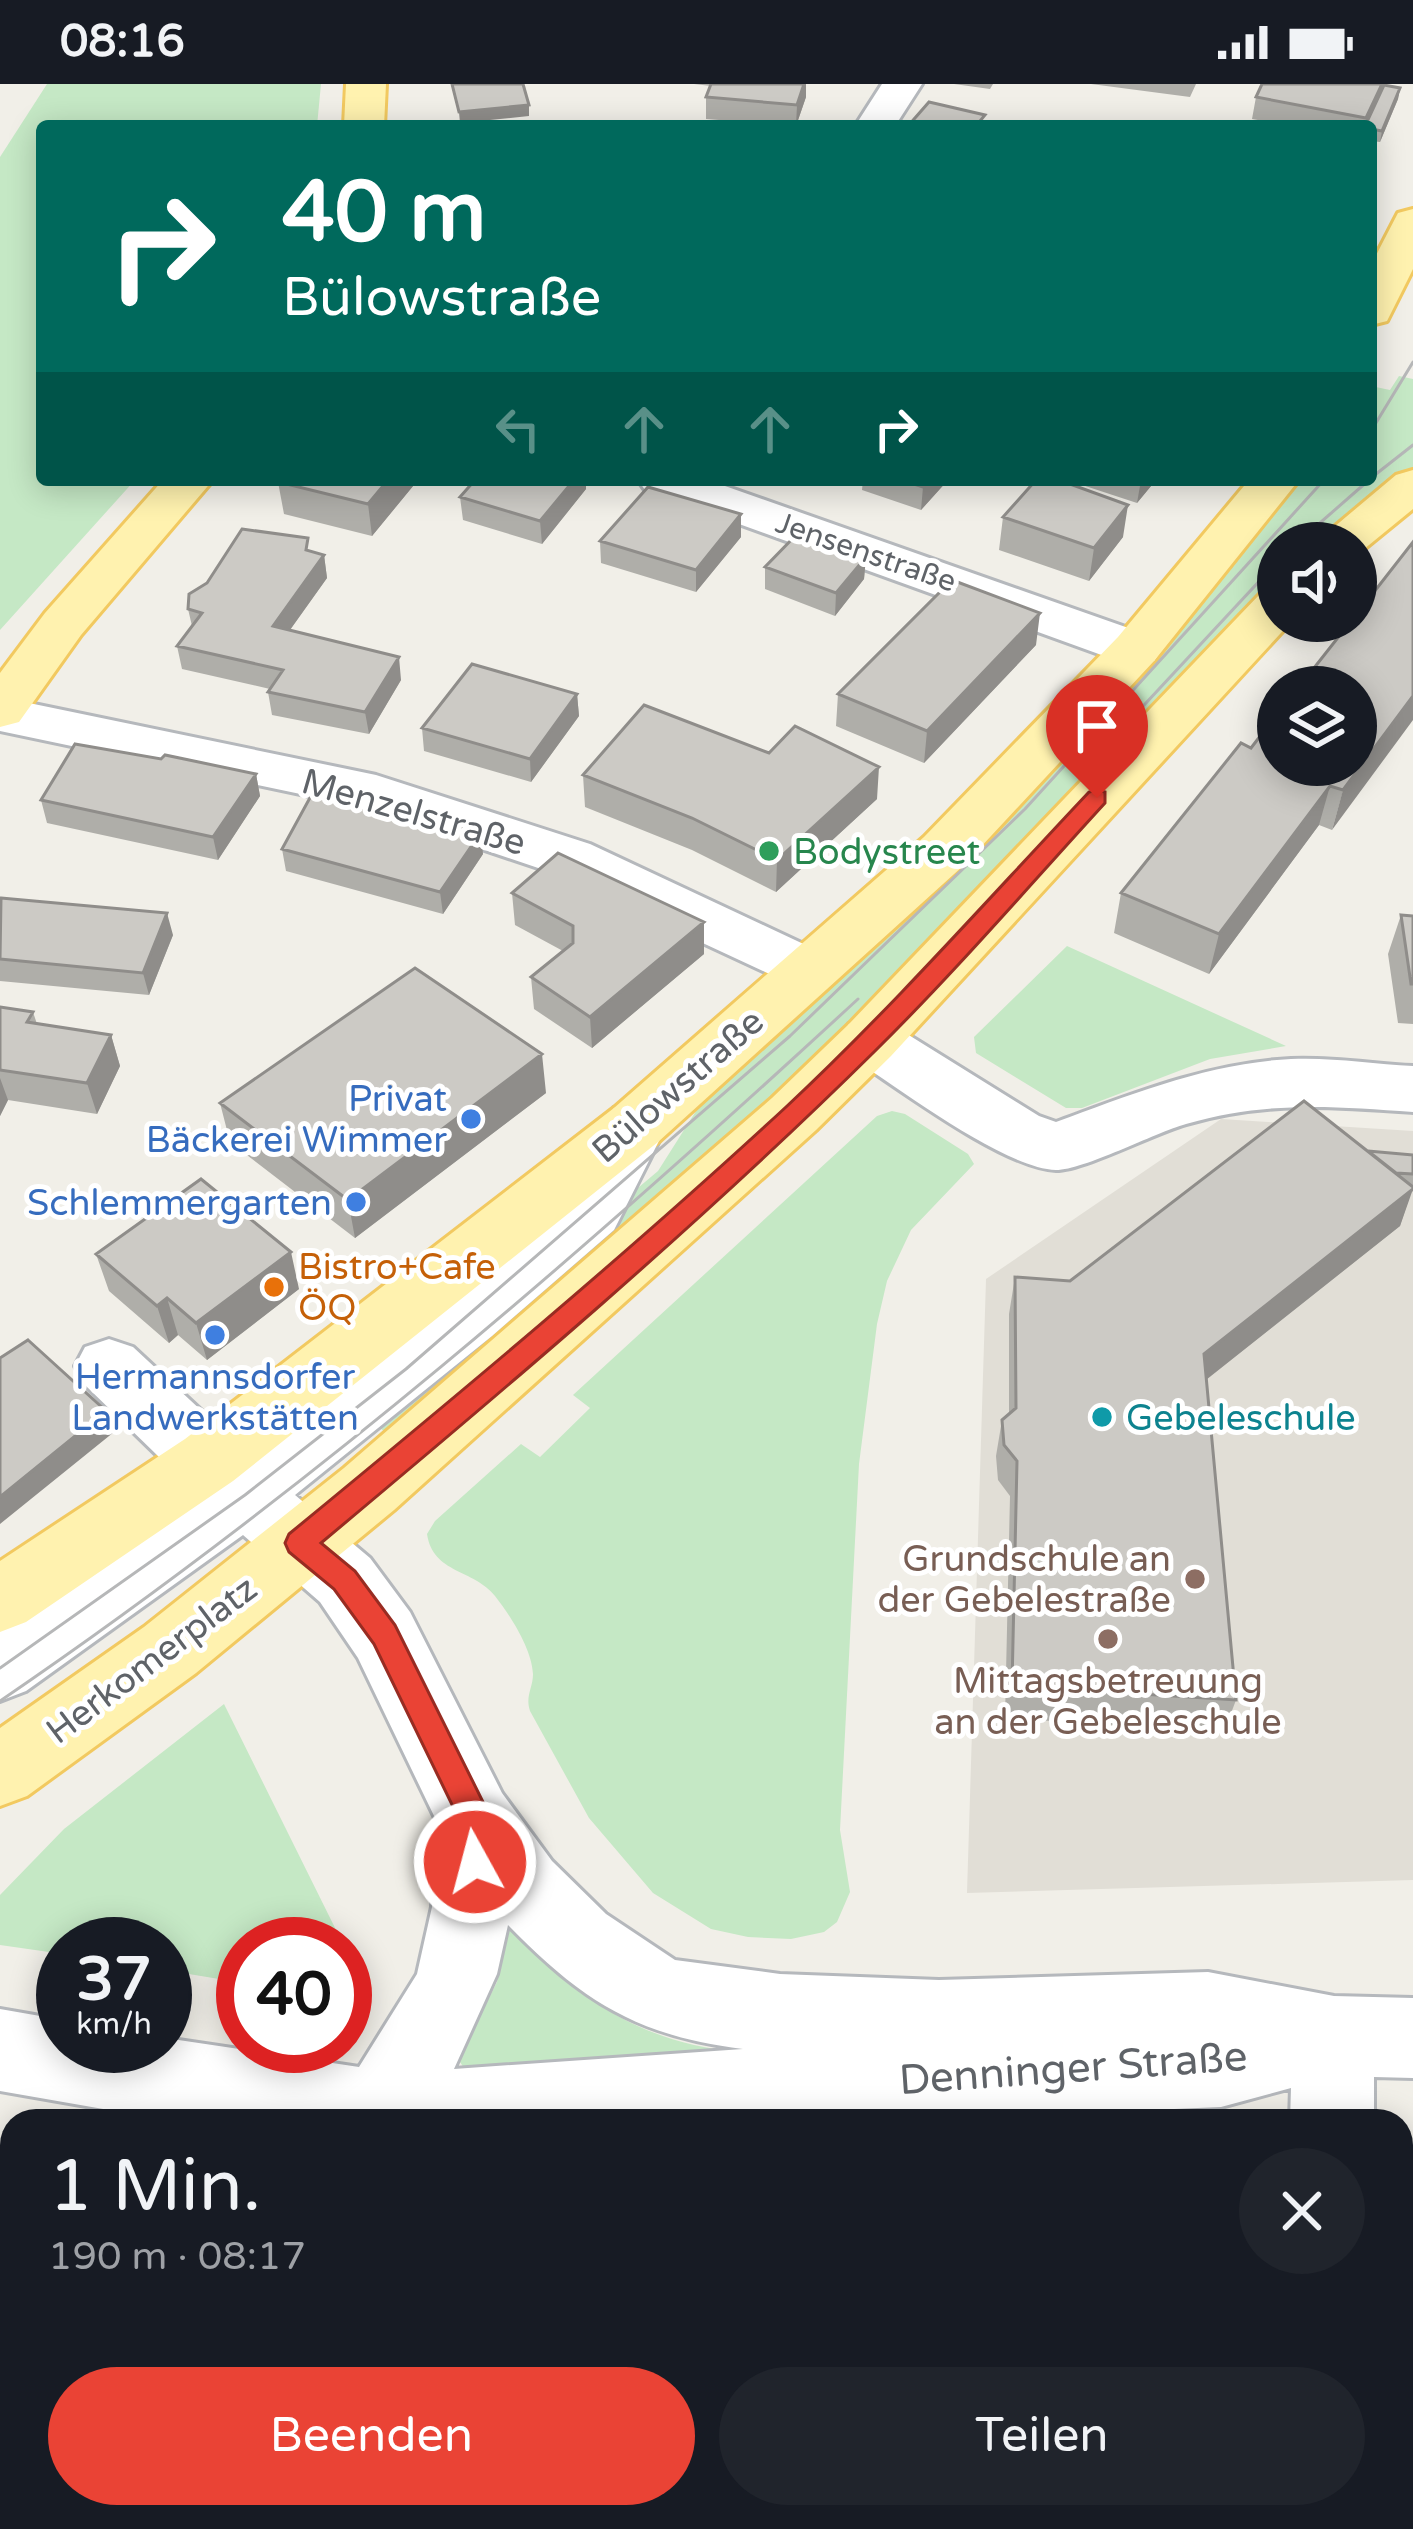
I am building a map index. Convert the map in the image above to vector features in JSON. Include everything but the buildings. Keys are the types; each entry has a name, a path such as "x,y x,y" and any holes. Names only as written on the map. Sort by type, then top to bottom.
{"main road":[{"path":"364,120 366,84"},
{"path":"1377,298 1413,222"},
{"path":"1366,522 1413,485"},
{"path":"0,712 64,624 184,486"},
{"name":"Bülowstraße","path":"0,1600 227,1477 635,1125 944,851 1136,649 1269,486"},
{"path":"299,1543 518,1361 870,1040 1257,627"},
{"name":"Herkomerplatz","path":"0,1771 170,1650 299,1543"}],"street":[{"path":"879,120 902,84"},
{"name":"Jensenstraße","path":"679,486 1136,649"},
{"name":"Menzelstraße","path":"0,712 357,788 570,857 808,971"},
{"path":"870,1040 1017,1133 1057,1146 1129,1118 1240,1087 1295,1081 1413,1088"},
{"path":"0,1668 227,1477 470,1317 591,1212 635,1125"},
{"name":"Denninger Straße","path":"109,1366 345,1580 372,1615 475,1818 524,1887 578,1941 621,1974 682,2002 860,2019 1208,2012 1334,2036 1413,2038"},
{"name":"Denninger Straße","path":"380,2109 438,2022 466,1958 474,1905 475,1818"},
{"path":"1332,2109 1334,2036"},
{"name":"Denninger Straße","path":"478,2109 995,2073 1221,2066 1334,2036"},
{"path":"0,2050 134,2099"},
{"name":"Denninger Straße","path":"134,2099 357,2109"}],"shaded area":[{"name":"Grundschule an der Gebelestraße","path":"1221,1119 1413,1131 1413,1880 967,1893 986,1279"}],"green space":[{"path":"47,84 321,84 318,120 36,120 36,486 130,486 0,630 0,157"},
{"path":"1399,376 1413,379 1413,467 1344,522 1257,522 1257,603 803,1076 392,1438 367,1417 658,1171 710,1089 1284,486 1377,486 1377,387 1390,390"},
{"path":"1067,946 1286,1046 1210,1059 1082,1108 1066,1108 976,1053 974,1037"},
{"path":"892,1111 905,1114 968,1154 974,1164 911,1230 887,1281 877,1324 859,1464 840,1830 850,1892 837,1922 824,1932 791,1939 748,1937 711,1929 653,1893 589,1818 530,1711 532,1664 519,1633 486,1587 437,1557 427,1534 435,1521 521,1444 540,1457 590,1408 573,1395 877,1116"},
{"path":"224,1704 330,1917 216,1917 216,1978 192,1974 192,1917 36,1917 36,1950 0,1945 0,1895 64,1829"},
{"path":"512,1928 561,1976 614,2014 673,2039 740,2052 691,2075 464,2068 458,2059 497,1982 506,1931"}],"tram line":[{"path":"1377,421 1413,362"},
{"path":"1377,473 1413,445"},
{"path":"0,1668 245,1495 406,1369 790,1036 1025,809 1319,486"},
{"path":"1321,522 1362,486"},
{"path":"1106,746 1257,584"},
{"path":"0,1701 225,1539 442,1366 652,1186 858,999"}],"place":[{"name":"Bodystreet","path":"769,851"},
{"name":"Privat Bäckerei Wimmer","path":"471,1119"},
{"name":"Schlemmergarten","path":"356,1202"},
{"name":"Bistro+Cafe ÖQ","path":"274,1287"},
{"name":"Hermannsdorfer Landwerkstätten","path":"215,1335"},
{"name":"Gebeleschule","path":"1102,1417"},
{"name":"Grundschule an der Gebelestraße","path":"1195,1579"},
{"name":"Mittagsbetreuung an der Gebeleschule","path":"1108,1639"}],"route":[{"path":"475,1862 475,1818 384,1635 345,1580 299,1543 518,1361 794,1114 870,1040 1097,798"}]}
